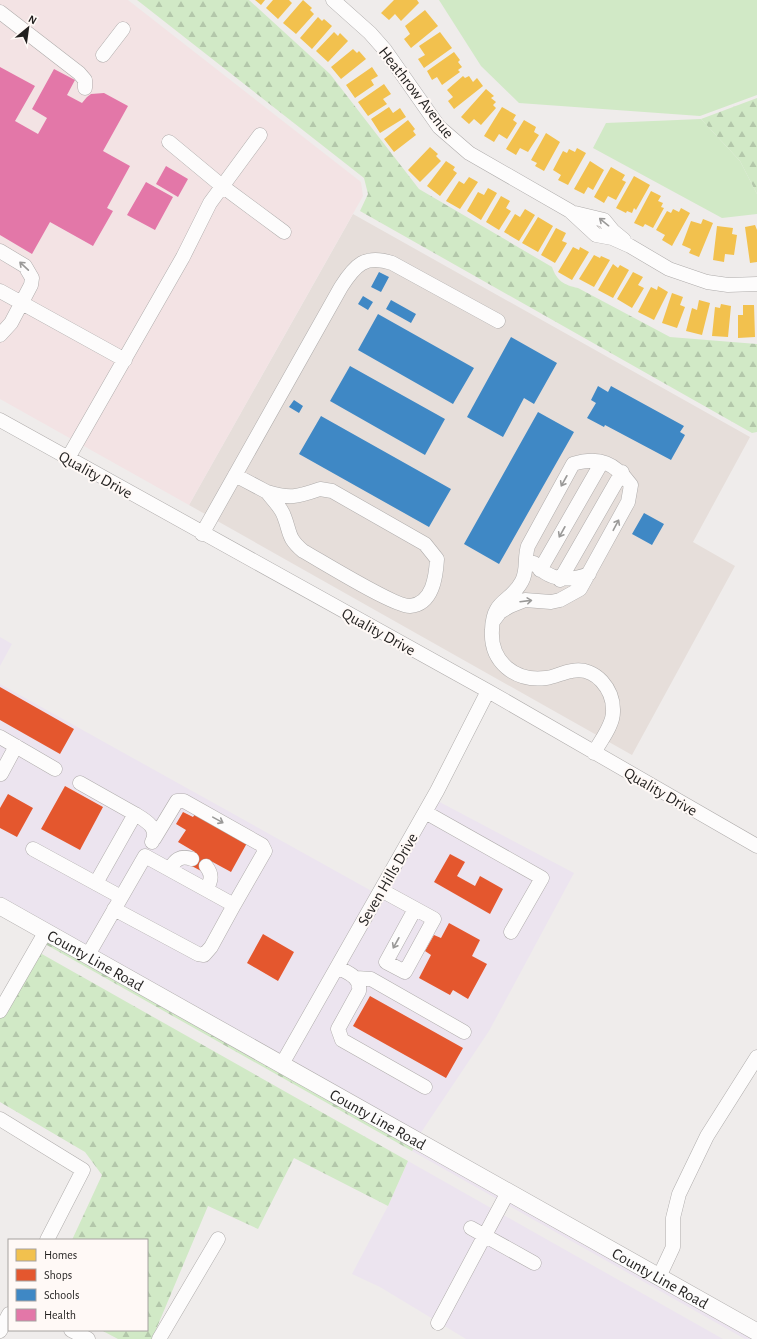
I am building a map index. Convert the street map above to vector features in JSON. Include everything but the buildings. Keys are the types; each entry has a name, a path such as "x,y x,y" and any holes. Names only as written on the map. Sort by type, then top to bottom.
{"main road":[{"name":"County Line Road","path":"0,906 757,1332"}],"street":[{"name":"Heathrow Avenue","path":"333,0 370,33 385,50 439,127 454,141 481,161 570,211 604,220 616,234 630,246 669,269 688,277 728,285 757,284"},
{"path":"0,12 79,74 85,80 84,88"},
{"path":"103,55 123,29"},
{"path":"68,458 184,255 202,218 222,186 260,135"},
{"path":"169,142 222,186 284,232"},
{"path":"0,251 20,263 29,272 32,278 31,285 11,323 0,335"},
{"path":"202,534 341,287 350,272 359,264 380,259 392,263 498,321"},
{"path":"0,291 125,360"},
{"name":"Quality Drive","path":"0,420 202,534 488,691 757,846"},
{"path":"494,620 500,612 525,600 551,602 570,595 580,589 590,574 628,502 630,485 622,472 602,462 586,460 573,464 528,546 525,555 526,566 523,580 515,593 498,606 494,612 492,629 493,643 497,656 507,670 516,675 545,678 573,670 590,672 601,679 609,692 613,712 609,726 594,753"},
{"path":"540,570 602,462"},
{"path":"560,580 622,472"},
{"path":"236,475 267,492 284,498 300,496 320,489 332,491 425,544 437,559 436,579 430,591 421,602 411,606 403,605 303,551 289,536 284,514 267,492"},
{"path":"528,546 533,562 548,576 560,580 572,579 590,574"},
{"name":"Seven Hills Drive","path":"282,1064 425,812 488,691"},
{"path":"0,737 55,768"},
{"path":"0,774 16,746"},
{"path":"80,782 147,821 154,831 154,839"},
{"path":"33,849 96,884 118,903 198,954 204,955 211,946 265,851 262,845 184,801 176,801 145,856 118,903 88,955"},
{"path":"425,812 542,878 511,932"},
{"path":"96,884 135,814"},
{"path":"145,856 234,905"},
{"path":"170,869 174,861 179,858 186,857 192,859"},
{"path":"206,866 211,874 211,879 207,890"},
{"path":"381,890 415,909"},
{"path":"0,1011 46,931"},
{"path":"337,967 356,978 371,979 464,1032"},
{"path":"356,978 360,985 359,991 338,1029 342,1040 425,1087"},
{"path":"659,1277 673,1247 673,1218 679,1194 707,1136 757,1057"},
{"path":"0,1119 83,1170 48,1239"},
{"path":"438,1323 508,1192"},
{"path":"471,1228 534,1263"},
{"path":"159,1339 218,1239"},
{"path":"0,1331 8,1316"},
{"path":"73,1331 88,1339"}],"shaded area":[{"path":"0,0 128,0 361,182 363,196 189,505 0,399"},
{"path":"353,214 750,437 693,542 735,566 632,755 189,505"},
{"path":"0,637 12,644 0,666"},
{"path":"0,684 377,894 432,798 574,873 489,1031 420,1134 0,899"},
{"path":"415,1146 757,1339 745,1339 412,1151"},
{"path":"408,1161 723,1339 466,1339 380,1287 352,1274 388,1206"}],"green space":[{"path":"137,0 249,0 330,74 419,189 552,267 556,276 565,284 578,288 670,337 757,344 757,432 752,433 360,211 368,194 364,178"},
{"path":"439,0 757,0 757,95 700,116 519,103 481,66"},
{"path":"757,98 757,194 740,161 701,119"},
{"path":"701,119 740,161 757,194 757,214 722,218 593,148 606,123"},
{"path":"40,935 415,1146 412,1151 38,940"},
{"path":"33,949 408,1161 388,1206 294,1158 258,1229 208,1206 152,1339 118,1339 103,1331 148,1331 148,1239 72,1239 102,1175 85,1152 0,1102 0,1010"}]}
